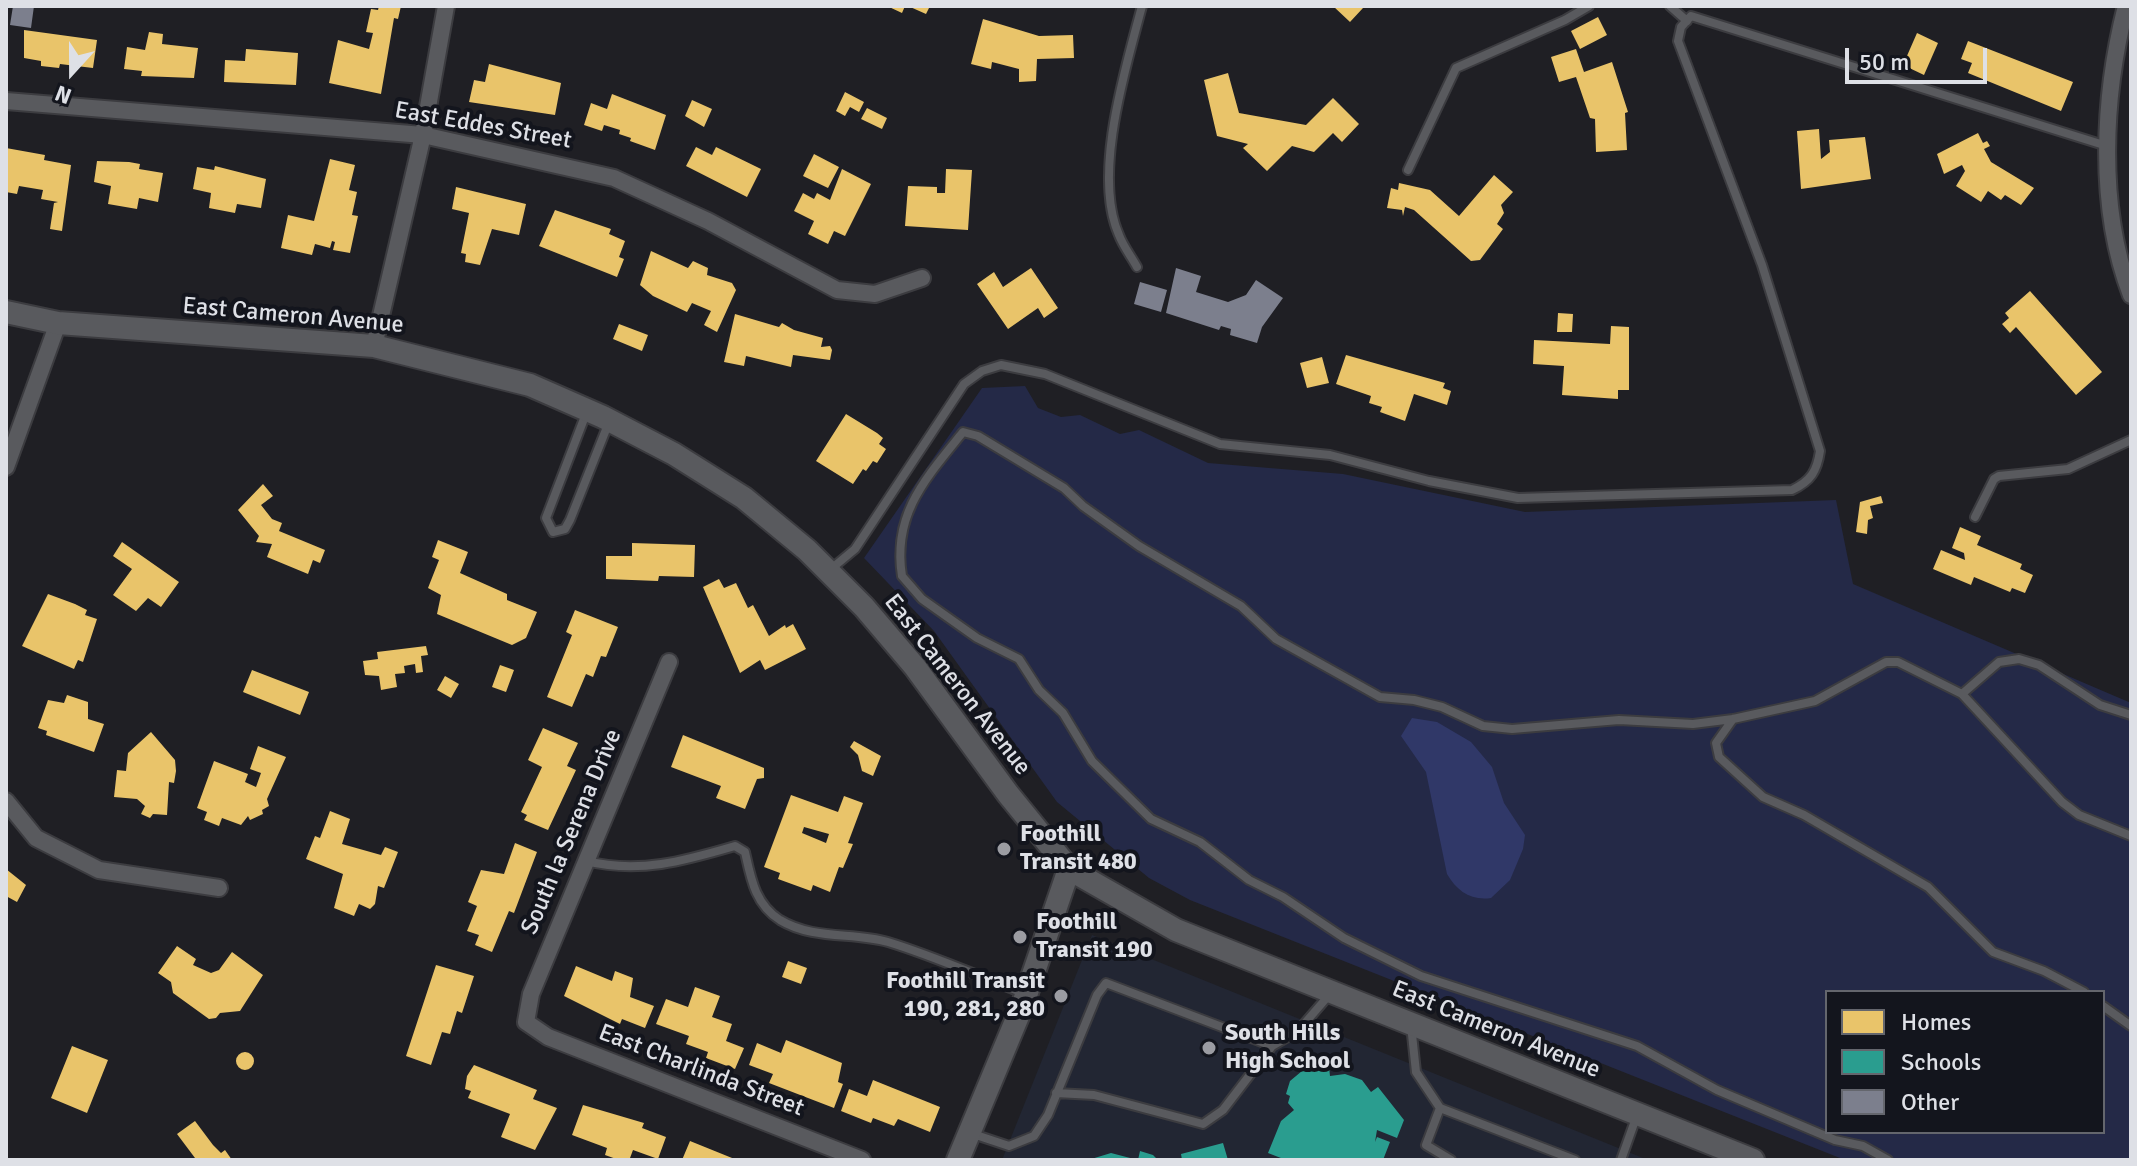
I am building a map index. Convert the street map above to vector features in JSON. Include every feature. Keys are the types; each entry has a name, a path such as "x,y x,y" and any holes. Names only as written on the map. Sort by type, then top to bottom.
{"main road":[{"name":"East Cameron Avenue","path":"6,312 58,323 374,346 530,385 610,420 674,454 744,498 828,571 915,667 1008,794 1069,869 1176,930 1753,1160"},
{"path":"958,1160 1027,994 1069,869"}],"street":[{"path":"374,346 423,135 446,6"},
{"path":"2126,6 2113,57 2108,146 2116,232 2131,295"},
{"name":"East Eddes Street","path":"6,101 423,135 614,178 708,221 837,290 875,294 922,278"},
{"path":"6,467 58,323"},
{"name":"South la Serena Drive","path":"526,1022 531,994 669,662"},
{"path":"6,801 36,838 99,870 219,888"},
{"name":"East Charlinda Street","path":"526,1022 548,1037 862,1160"}],"lane":[{"path":"1137,267 1118,233 1111,183 1112,143 1122,78 1142,6"},
{"path":"1408,170 1456,68 1565,20 1589,6"},
{"path":"1670,6 1687,21"},
{"path":"828,571 855,549 964,384 982,371 1001,365 1045,374 1220,444 1330,455 1429,481 1518,498 1792,490 1806,484 1817,470 1820,451 1762,265 1678,41 1681,27 1691,16 2108,146"},
{"path":"588,410 546,518 553,532 565,529 570,520 610,420"},
{"path":"1888,1160 1863,1146 1835,1140 1737,1099 1637,1046 1421,976 1344,938 1283,897 1249,880 1200,842 1151,819 1092,761 1063,713 1039,690 1019,659 977,638 922,599 902,576 902,520 933,468 963,432 978,436 1064,488 1083,506 1139,546 1241,606 1276,639 1380,697 1414,700 1442,707 1483,726 1512,729 1619,720 1693,724 1733,719 1815,701 1886,662 1898,662 1962,694 2062,802 2079,815 2131,836"},
{"path":"1975,517 1994,479 1999,476 2068,469 2131,440"},
{"path":"1962,694 1999,662 2019,659 2039,665 2100,705 2131,715"},
{"path":"1733,719 1716,743 1719,757 1763,797 1804,815 1928,887 1993,952 2044,971 2080,990"},
{"path":"586,861 625,869 656,866 735,846 745,852 753,889 762,905 779,920 798,929 886,942 1027,994"},
{"path":"970,1133 1008,1146 1034,1136 1048,1115 1097,995 1106,983 1272,1046"},
{"path":"1056,1093 1094,1095 1203,1124 1223,1110 1272,1046 1298,1031 1331,992"},
{"path":"2105,1007 2131,1026"},
{"path":"1411,1024 1416,1072 1440,1108 1575,1160"},
{"path":"1440,1108 1426,1145 1433,1153 1451,1160"},
{"path":"1621,1160 1637,1114"}],"shaded area":[{"path":"1025,386 1038,408 1061,417 1080,415 1120,434 1139,430 1208,463 1343,474 1525,512 1836,500 1853,584 2131,703 2131,1160 1845,1160 1190,900 1149,878 1057,802 934,631 864,558 982,388"},
{"path":"1412,718 1437,722 1471,742 1492,767 1504,803 1525,835 1523,849 1510,880 1491,898 1465,894 1447,874 1426,772 1401,736"},
{"name":"South Hills High School","path":"1092,935 1648,1160 1002,1160"}],"building: Homes":[{"path":"379,6 401,6 398,19 394,18 381,94 329,83 338,40 369,49 373,33 366,32 371,9 378,10"},
{"path":"887,6 905,6 902,13"},
{"path":"908,6 930,6 926,14"},
{"path":"1333,6 1361,6 1363,8 1350,22"},
{"path":"1598,17 1607,35 1580,49 1571,31"},
{"path":"983,19 1039,36 1073,35 1074,58 1037,59 1036,81 1019,82 1019,69 992,62 991,69 971,64"},
{"path":"24,30 97,40 93,68 60,64 59,68 41,66 41,61 24,58"},
{"path":"149,32 163,34 162,44 198,48 194,78 141,76 142,71 124,69 127,47 145,50"},
{"path":"1917,33 1938,43 1924,75 1903,65"},
{"path":"1968,41 2073,82 2061,111 1968,73 1972,63 1961,59"},
{"path":"246,49 298,53 296,85 224,82 225,60 245,61"},
{"path":"1576,49 1584,72 1612,62 1628,112 1625,113 1627,150 1596,152 1595,119 1590,118 1576,77 1559,82 1551,57"},
{"path":"489,64 561,83 555,115 469,102 474,80 485,82"},
{"path":"1228,73 1239,113 1306,125 1333,98 1359,124 1342,142 1333,133 1314,152 1292,146 1267,171 1243,148 1248,144 1217,136 1204,80"},
{"path":"845,92 864,102 859,112 850,107 845,116 836,111"},
{"path":"612,94 666,115 655,150 630,141 631,138 619,134 620,130 604,125 602,131 584,125 591,103 607,109"},
{"path":"692,100 712,109 704,127 685,116"},
{"path":"867,108 887,118 882,129 861,119"},
{"path":"1819,129 1821,159 1830,152 1829,140 1865,137 1871,179 1801,189 1797,131"},
{"path":"1978,133 1983,143 1987,141 1990,146 1984,149 1991,162 2034,188 2021,205 2005,195 2001,200 1988,191 1981,202 1956,186 1965,171 1962,165 1944,174 1937,154"},
{"path":"696,147 712,155 716,147 761,169 747,197 686,166"},
{"path":"6,148 45,155 44,160 71,165 62,231 50,229 54,203 58,202 41,199 43,190 19,186 17,194 6,192"},
{"path":"814,154 839,167 828,188 803,176"},
{"path":"330,159 355,165 349,190 357,192 352,215 358,216 350,253 333,250 335,242 332,241 330,248 315,244 312,255 281,248 288,215 314,221"},
{"path":"97,161 140,164 139,169 163,173 158,202 139,198 137,209 108,204 111,186 94,182"},
{"path":"215,166 266,179 261,208 237,204 235,213 209,208 211,193 193,189 197,167 214,170"},
{"path":"842,169 871,184 845,236 834,231 828,244 808,234 814,221 794,211 803,193 814,199 817,193 830,200"},
{"path":"946,169 972,170 968,230 905,226 908,186 937,187 937,193 945,193"},
{"path":"1494,175 1513,192 1501,205 1504,213 1497,224 1503,229 1480,260 1471,261 1414,210 1405,207 1403,216 1402,210 1387,208 1391,188 1398,190 1399,183 1430,190 1459,216"},
{"path":"456,187 526,204 519,235 492,229 480,265 465,262 466,254 461,253 469,213 452,209"},
{"path":"555,210 611,229 609,234 625,241 619,257 624,259 617,277 539,246"},
{"path":"651,251 688,268 693,261 708,268 707,275 732,283 736,290 717,332 704,325 711,311 692,303 687,312 653,296 640,285"},
{"path":"1031,268 1058,308 1044,318 1038,308 1008,329 977,284 994,272 1003,287"},
{"path":"2030,291 2102,372 2076,395 2016,327 2010,333 2002,324 2009,318 2005,313"},
{"path":"1558,313 1573,314 1572,332 1557,332"},
{"path":"735,314 779,327 782,323 794,330 823,338 821,347 830,346 832,350 830,360 793,355 791,367 746,356 744,366 724,362"},
{"path":"619,324 648,335 642,351 613,339"},
{"path":"1611,326 1629,327 1629,390 1618,390 1618,399 1562,395 1564,366 1533,364 1534,340 1610,344"},
{"path":"1346,355 1445,383 1443,388 1451,391 1447,405 1414,394 1405,421 1380,412 1382,407 1369,403 1371,396 1336,384"},
{"path":"1322,357 1329,383 1307,388 1300,363"},
{"path":"846,414 883,438 879,444 886,449 877,463 873,461 866,471 863,469 853,484 816,461"},
{"path":"263,484 273,496 261,505 272,519 282,523 279,531 325,550 320,563 313,560 308,574 267,557 272,544 256,542 259,536 238,510"},
{"path":"1881,496 1883,503 1870,506 1873,518 1868,520 1867,534 1856,532 1860,502"},
{"path":"1960,527 1981,536 1977,545 2022,564 2020,569 2033,575 2025,593 2012,588 2010,592 1974,577 1971,585 1933,569 1941,550 1965,560 1964,553 1952,548"},
{"path":"438,540 468,552 460,573 507,594 507,600 537,612 526,638 512,645 437,614 441,595 428,588 439,560 432,557"},
{"path":"122,542 179,582 161,607 148,598 136,611 113,595 132,569 113,556"},
{"path":"632,543 695,545 694,577 659,576 658,581 606,579 606,556 632,556"},
{"path":"719,579 724,588 736,583 748,608 753,605 769,636 785,625 786,628 793,624 806,649 765,670 760,660 740,673 703,587"},
{"path":"48,594 87,610 85,615 97,619 83,662 78,660 74,669 22,646"},
{"path":"575,610 618,627 606,657 601,656 593,677 586,674 572,707 547,697 572,635 566,632"},
{"path":"426,646 428,655 421,656 423,672 416,673 415,664 404,666 405,673 395,674 397,687 381,690 379,676 365,675 363,661 378,659 377,652"},
{"path":"500,665 514,670 506,692 492,687"},
{"path":"252,670 309,692 300,715 243,692"},
{"path":"445,676 459,684 451,698 437,690"},
{"path":"67,695 88,702 88,719 104,724 94,752 46,735 47,731 38,728 48,700 64,703"},
{"path":"543,728 578,743 567,766 576,770 548,830 524,820 527,815 521,812 542,767 528,760"},
{"path":"151,732 175,760 176,771 174,783 169,782 167,815 153,814 150,818 141,814 145,806 137,799 114,797 117,770 126,771 128,753"},
{"path":"683,735 764,768 764,778 757,779 745,809 716,798 721,786 671,767"},
{"path":"854,741 881,756 873,776 862,771 858,755 850,747"},
{"path":"258,746 286,757 267,799 269,806 262,810 263,814 250,820 248,816 241,825 222,818 219,826 204,820 207,812 197,808 214,761 248,774 245,782 256,787 261,773 250,769"},
{"path":"791,795 838,812 844,796 863,803 848,843 853,844 843,868 839,867 830,892 813,885 811,891 778,879 780,873 764,867","holes":["804,827 829,834 826,843 802,833"]},
{"path":"330,811 350,819 342,844 381,855 385,847 398,852 384,888 378,886 375,904 370,909 359,904 354,916 334,908 343,874 306,859 315,836 320,838"},
{"path":"515,843 537,852 514,913 509,911 492,952 475,945 479,935 467,931 477,906 468,902 481,870 504,874"},
{"path":"6,869 26,885 17,902 6,896"},
{"path":"177,946 196,959 193,965 211,973 219,970 232,952 263,975 240,1011 220,1013 216,1018 209,1019 173,993 171,982 158,973"},
{"path":"788,961 807,968 801,984 782,977"},
{"path":"436,965 474,976 462,1013 457,1011 450,1034 442,1032 431,1065 406,1056"},
{"path":"576,966 612,981 615,971 633,978 630,997 654,1006 645,1028 622,1019 620,1024 564,996"},
{"path":"695,987 720,996 712,1017 732,1024 726,1041 744,1048 735,1069 706,1058 708,1052 686,1044 689,1036 656,1024 666,999 688,1007"},
{"path":"786,1040 842,1063 838,1082 843,1084 834,1108 769,1083 773,1074 749,1065 757,1043 781,1053"},
{"path":"72,1046 108,1060 87,1113 51,1098"},
{"path":"241,1052 249,1052 254,1061 252,1068 241,1070 236,1065 236,1057"},
{"path":"474,1065 537,1090 533,1099 557,1108 535,1150 501,1137 510,1114 468,1098 471,1091 465,1089 467,1076"},
{"path":"873,1080 940,1107 930,1132 898,1119 894,1126 873,1118 871,1123 841,1111 849,1089 867,1096"},
{"path":"583,1105 644,1123 642,1128 666,1137 658,1159 633,1150 630,1158 619,1160 605,1155 607,1148 572,1135"},
{"path":"195,1121 213,1145 221,1153 225,1150 232,1160 192,1160 195,1158 177,1134"},
{"path":"690,1141 737,1160 682,1160"}],"building: Schools":[{"path":"1329,1067 1330,1076 1345,1074 1362,1080 1371,1092 1378,1087 1404,1120 1397,1138 1377,1130 1375,1142 1377,1137 1390,1142 1383,1160 1286,1160 1268,1153 1281,1121 1294,1110 1288,1103 1290,1096 1286,1094 1290,1081 1302,1071"},
{"path":"1223,1143 1228,1160 1182,1160 1181,1154"},
{"path":"1140,1151 1153,1155 1158,1160 1138,1160"},
{"path":"1111,1153 1134,1160 1088,1160"}],"building: Other":[{"path":"13,6 34,6 31,28 10,25"},
{"path":"1176,268 1201,276 1196,292 1228,302 1246,295 1256,280 1283,298 1262,327 1257,343 1230,335 1231,329 1221,326 1219,330 1166,313"},
{"path":"1140,282 1167,290 1161,312 1134,304"}],"place":[{"name":"Foothill Transit 480","path":"1004,849"},
{"name":"Foothill Transit 190","path":"1020,937"},
{"name":"Foothill Transit 190, 281, 280","path":"1061,996"},
{"name":"South Hills High School","path":"1209,1048"}]}
